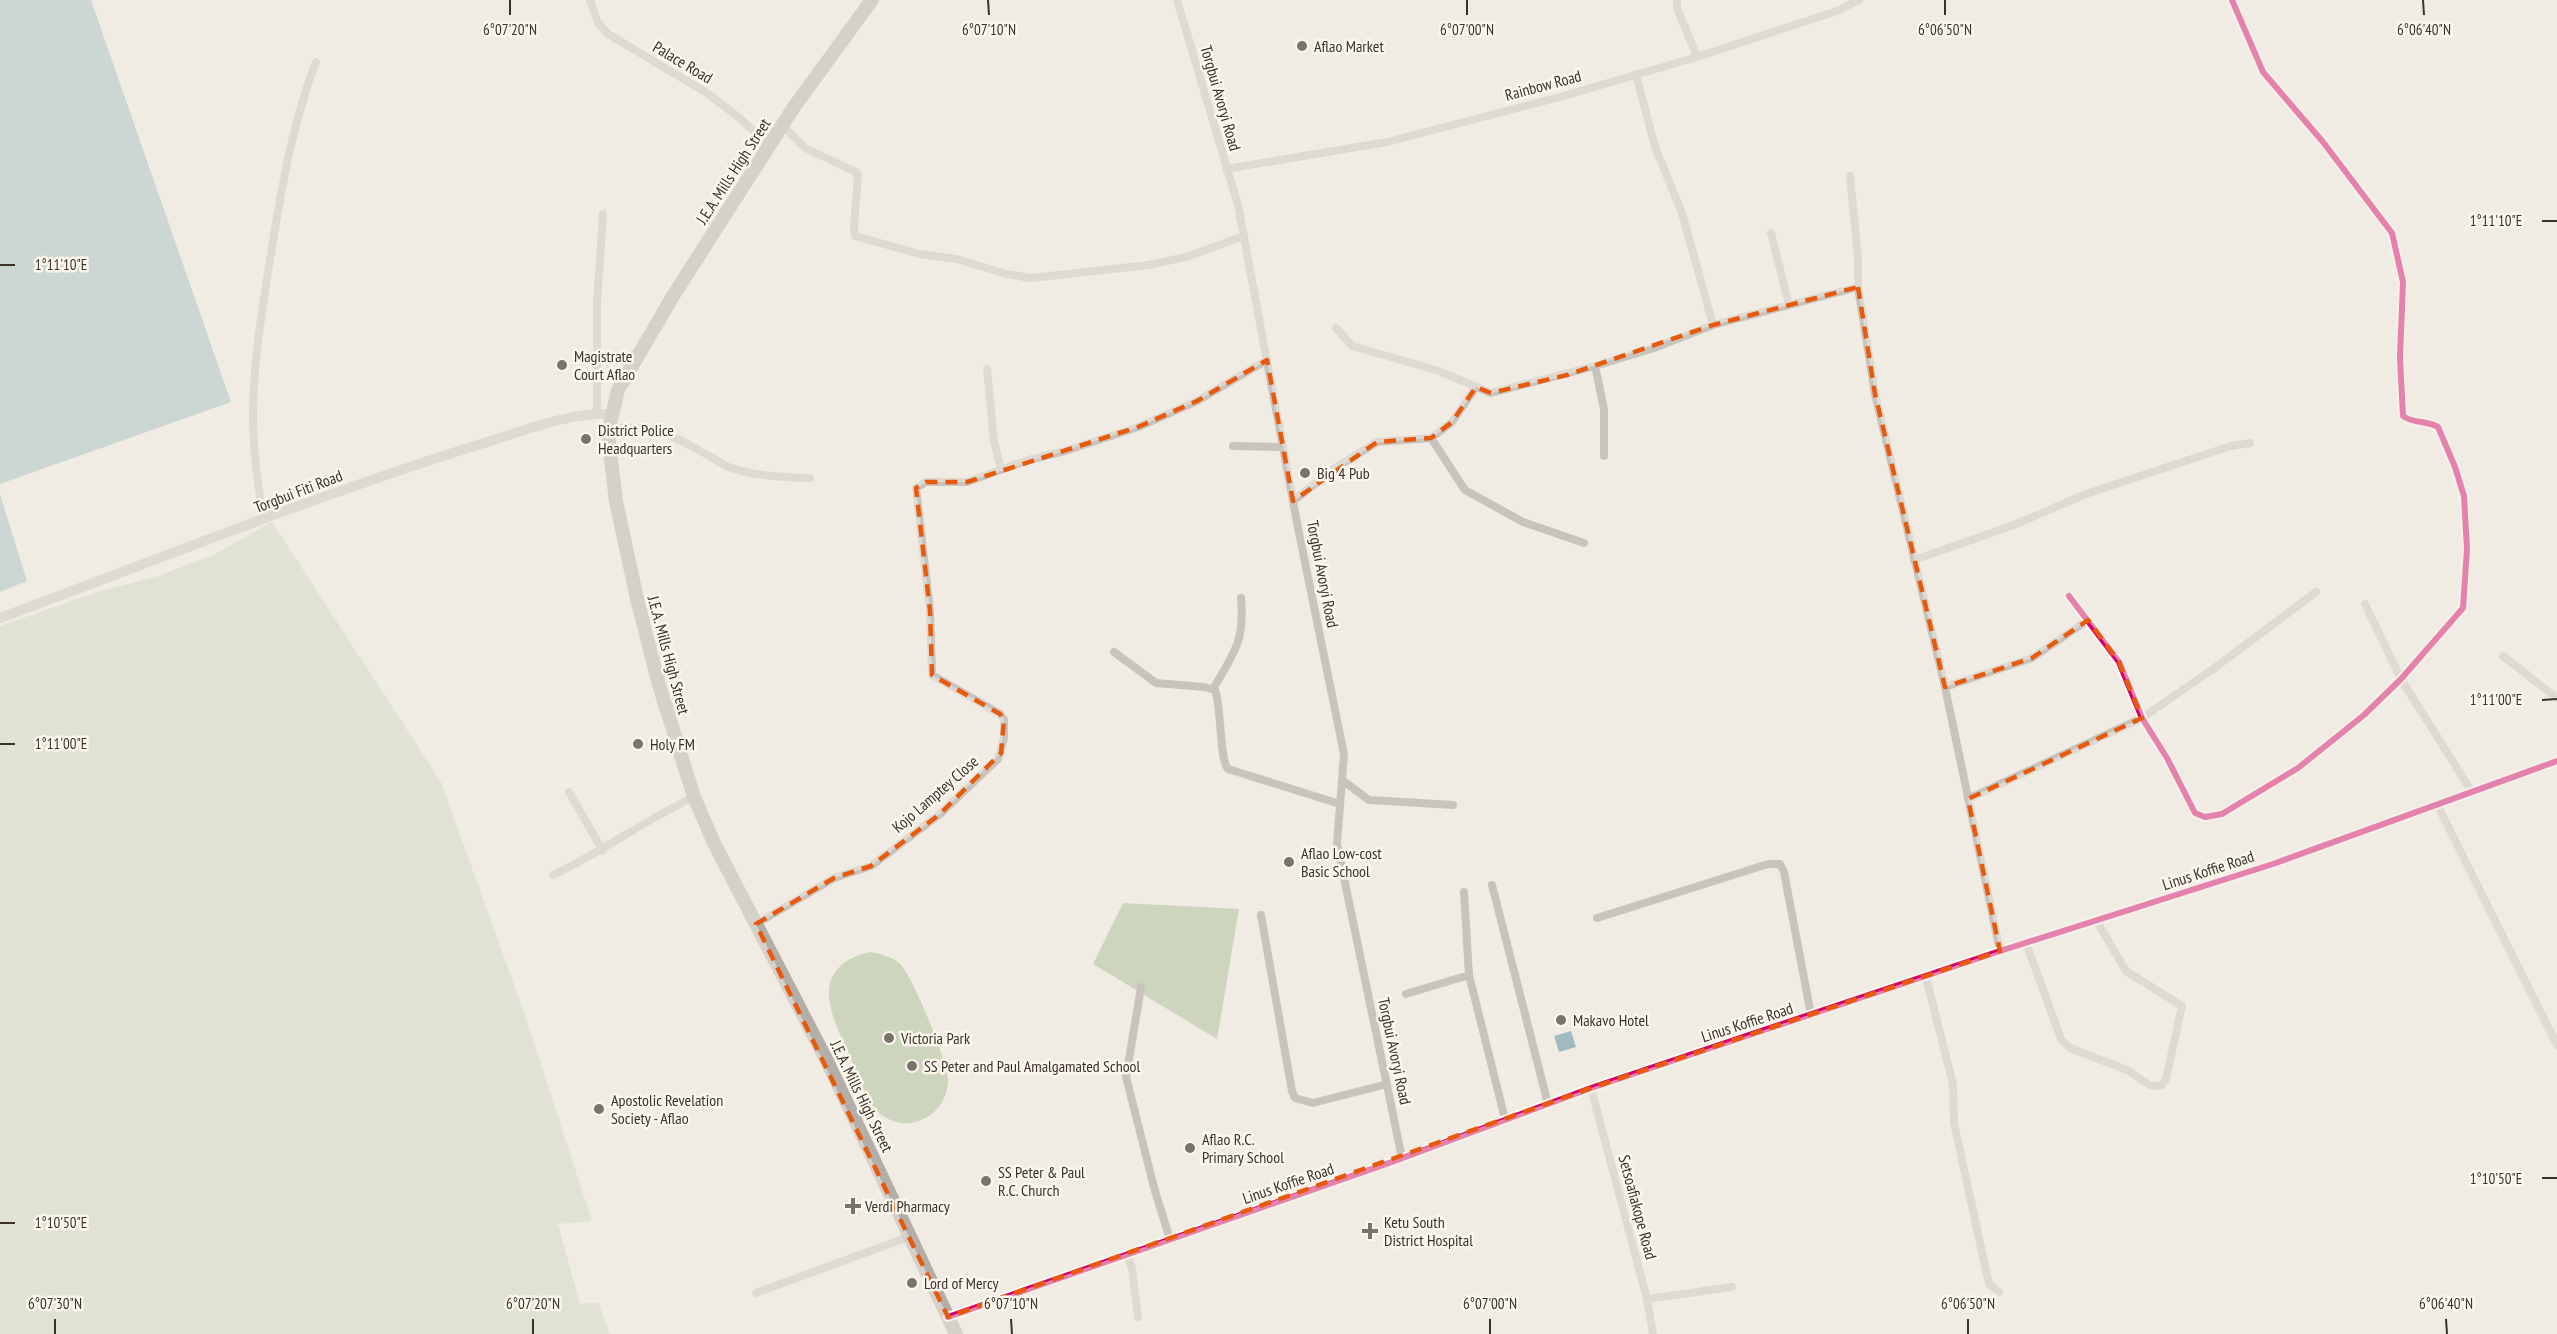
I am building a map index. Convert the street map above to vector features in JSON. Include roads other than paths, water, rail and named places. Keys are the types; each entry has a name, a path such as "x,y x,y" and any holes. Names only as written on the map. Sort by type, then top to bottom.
{"highway":[{"name":"J.E.A. Mills High Street","path":"872,0 768,145 673,296 618,390 610,422 616,501 637,599 659,685 694,797 827,1061 956,1334"}],"street":[{"name":"Palace Road","path":"590,0 598,23 608,34 707,93 742,120 768,145"},
{"name":"Torgbui Avoryi Road","path":"1177,0 1238,205 1293,501 1344,754 1338,844 1402,1158"},
{"path":"1677,0 1677,8 1697,57"},
{"name":"Rainbow Road","path":"1226,169 1387,142 1697,57 1837,11 1859,0"},
{"path":"2069,596 2119,662 2142,718 2167,758 2195,813 2205,817 2222,814 2298,768 2364,715 2401,679 2442,633 2465,602 2467,549 2461,484 2438,427 2403,416 2400,358 2403,282 2392,233 2323,142 2263,72 2232,0"},
{"path":"263,520 254,442 260,321 279,202 304,92 316,62"},
{"path":"1636,74 1655,147 1682,213 1713,325"},
{"path":"782,125 805,148 856,171 858,175 855,236 920,254 957,259 1005,274 1031,278 1148,265 1186,257 1244,236"},
{"path":"1850,176 1858,257 1858,286 1875,394 1945,687 2000,951"},
{"path":"597,414 597,303 603,214"},
{"path":"1771,233 1789,305"},
{"path":"1336,328 1352,346 1436,370 1491,393 1595,366 1654,348 1713,325 1858,286"},
{"path":"987,369 994,441 1001,469 1138,427 1197,401 1267,360"},
{"path":"1595,366 1604,409 1604,456"},
{"path":"1293,501 1335,468 1377,442 1431,438 1452,422 1476,387"},
{"name":"Torgbui Fiti Road","path":"0,618 426,461 583,414 597,414 610,422"},
{"path":"610,422 652,428 683,441 728,467 777,477 810,478"},
{"path":"1431,438 1465,490 1523,522 1584,543"},
{"path":"1914,560 2014,525 2086,494 2231,446 2250,443"},
{"path":"1233,446 1283,447"},
{"name":"Kojo Lamptey Close","path":"756,924 834,878 871,866 940,814 994,764 1001,753 1004,720 1000,714 932,675 930,611 916,488 926,482 968,482 1001,469"},
{"path":"1968,799 2142,718 2213,669 2316,592"},
{"path":"1212,689 1232,657 1241,634 1243,627 1241,598"},
{"path":"2365,604 2401,679 2472,792"},
{"path":"1945,687 2031,658 2088,620"},
{"path":"1114,652 1156,683 1212,689 1217,696 1224,759 1228,769 1340,804"},
{"path":"2503,656 2557,698"},
{"name":"Linus Koffie Road","path":"948,1317 1402,1158 1591,1088 2000,951 2273,864 2557,761"},
{"path":"1342,780 1369,800 1453,805"},
{"path":"569,792 603,851"},
{"path":"553,875 603,851 647,822 694,797"},
{"path":"2437,804 2557,1045"},
{"path":"1598,918 1767,864 1780,864 1784,872 1811,1015"},
{"path":"1492,885 1548,1104"},
{"path":"1464,892 1469,975 1504,1119"},
{"path":"1261,915 1295,1098 1313,1103 1387,1084"},
{"path":"2026,943 2061,1039 2070,1047 2127,1070 2151,1086 2162,1085 2166,1079 2182,1006 2126,971 2096,920"},
{"path":"1406,994 1469,975"},
{"path":"1926,977 1953,1084 1954,1124 1989,1284 1999,1292"},
{"path":"1141,987 1126,1077 1155,1191 1170,1239"},
{"name":"Setsoafiakope Road","path":"1591,1088 1647,1299 1653,1334"},
{"path":"756,1293 911,1236"},
{"path":"1127,1254 1132,1269 1138,1317"},
{"path":"1647,1299 1732,1287"}],"water":[{"path":"0,0 91,0 231,402 0,484"},
{"path":"0,494 27,581 0,592"},
{"path":"1571,1031 1576,1047 1559,1052 1554,1036"}],"place":[{"name":"Aflao Market","path":"1302,46"},
{"name":"Magistrate Court Aflao","path":"562,365"},
{"name":"District Police Headquarters","path":"586,439"},
{"name":"Big 4 Pub","path":"1305,473"},
{"name":"Holy FM","path":"638,744"},
{"name":"Aflao Low-cost Basic School","path":"1289,862"},
{"name":"Makavo Hotel","path":"1561,1020"},
{"name":"Victoria Park","path":"889,1038"},
{"name":"SS Peter and Paul Amalgamated School","path":"912,1066"},
{"name":"Apostolic Revelation Society - Aflao","path":"599,1109"},
{"name":"Aflao R.C. Primary School","path":"1190,1148"},
{"name":"SS Peter & Paul R.C. Church","path":"986,1181"},
{"name":"Verdi Pharmacy","path":"853,1206"},
{"name":"Ketu South District Hospital","path":"1370,1231"},
{"name":"Lord of Mercy","path":"912,1283"}]}
